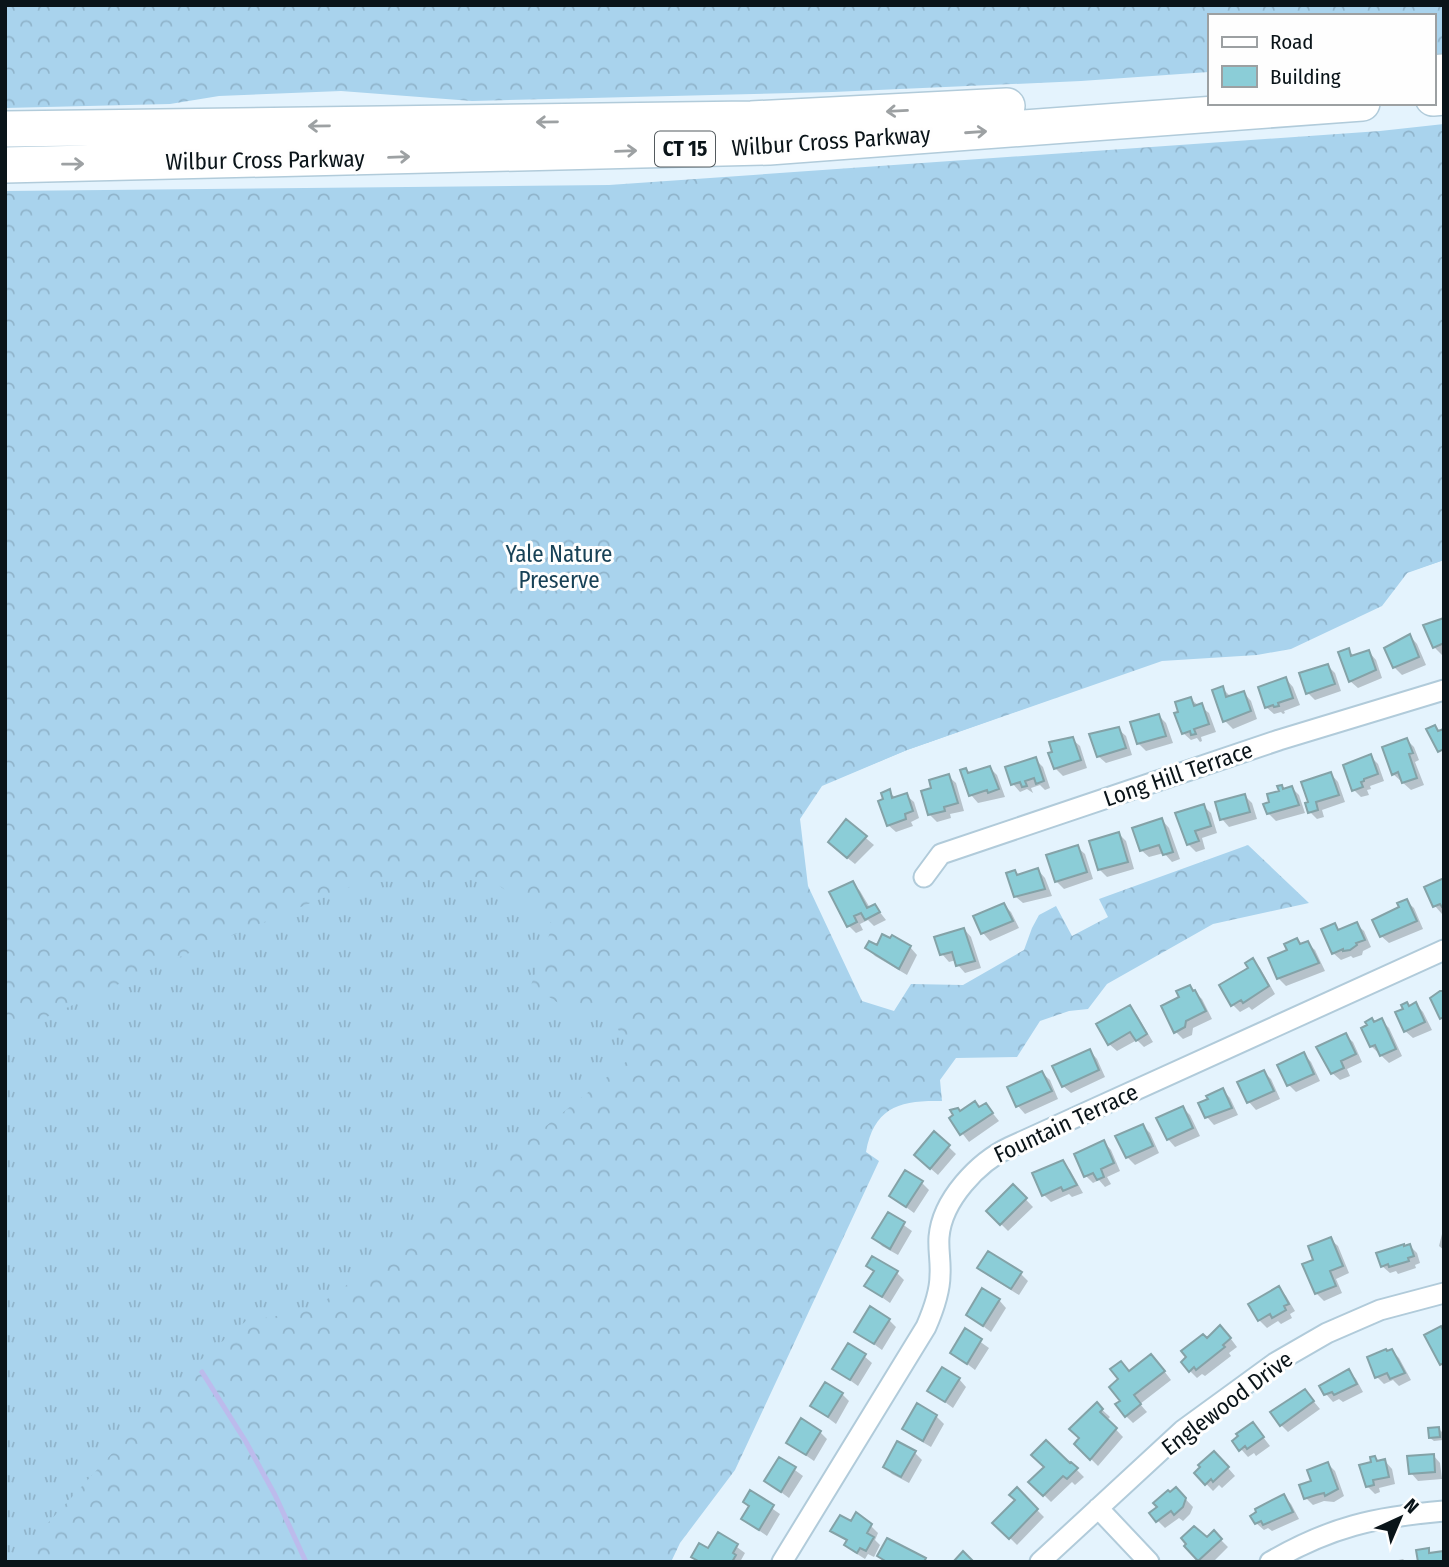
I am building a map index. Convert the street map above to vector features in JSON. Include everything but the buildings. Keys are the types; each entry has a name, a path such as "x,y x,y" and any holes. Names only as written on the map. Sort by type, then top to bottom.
{"highway":[{"name":"Wilbur Cross Parkway","path":"5,130 751,119 1126,100 1208,92"},
{"name":"Wilbur Cross Parkway","path":"5,165 769,147 1336,105"}],"street":[{"name":"Long Hill Terrace","path":"924,877 941,854 1279,740 1444,690"},
{"name":"Fountain Terrace","path":"787,1560 926,1327 940,1277 939,1235 946,1212 958,1192 986,1160 1444,950"},
{"name":"Englewood Drive","path":"1040,1562 1183,1430 1275,1363 1326,1334 1381,1310 1444,1293"},
{"path":"1098,1508 1149,1562"},
{"path":"1270,1562 1297,1546 1347,1526 1400,1514 1444,1511"}],"green space":[{"path":"5,5 1444,5 1444,57 1435,58 1435,14 1208,14 1208,72 1081,81 833,92 472,101 341,91 219,96 170,104 5,108"},
{"name":"Yale Nature Preserve","path":"1444,124 1444,560 1408,572 1382,606 1291,649 1257,655 1162,661 907,750 822,786 800,819 808,886 862,1001 894,1011 911,984 963,985 1024,950 1039,915 1056,906 1072,936 1108,917 1099,899 1248,845 1309,903 1213,924 1107,984 1088,1009 1069,1011 1040,1021 1017,1057 956,1058 940,1080 942,1101 902,1105 882,1116 875,1125 866,1152 879,1161 735,1470 680,1543 671,1562 12,1562 188,1371 246,1321 312,1310 355,1279 632,1057 607,1007 575,1014 531,985 553,924 487,877 359,883 165,963 5,1036 5,191 609,185 1380,131"},
{"name":"Yale Nature Preserve","path":"5,255 1444,560 907,750 771,806 658,1562 5,1562"}],"waterway":[{"path":"202,1372 246,1442 275,1495 306,1562"}]}
